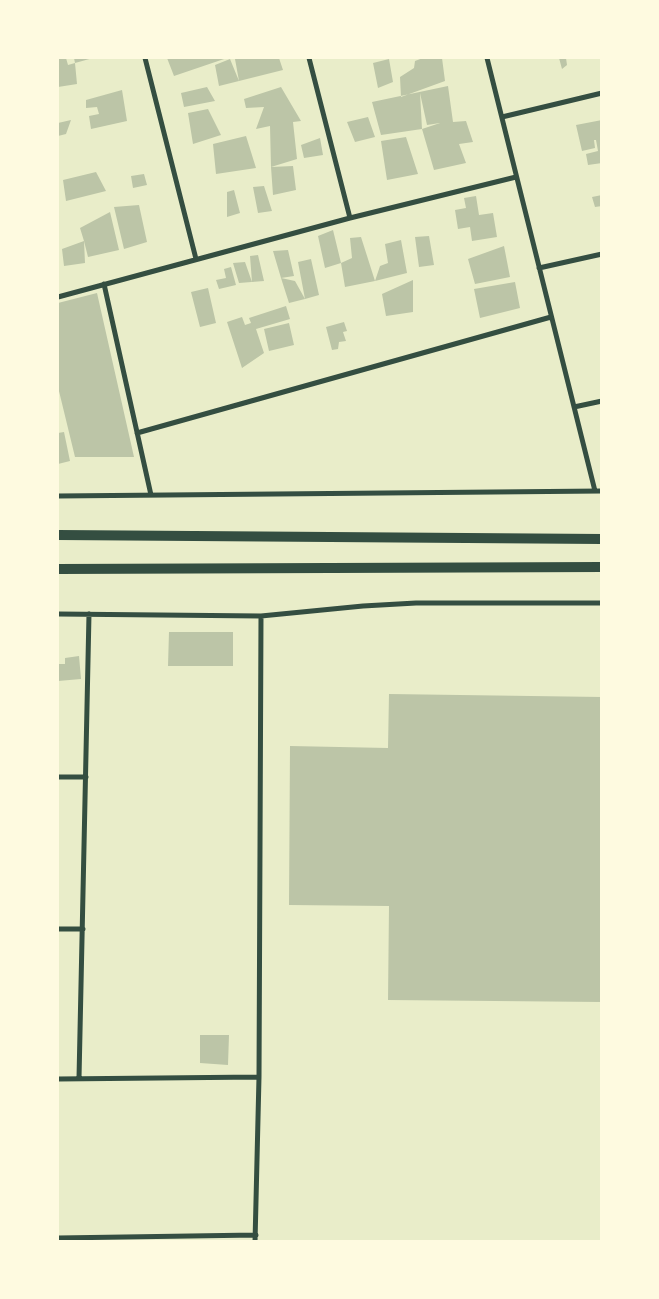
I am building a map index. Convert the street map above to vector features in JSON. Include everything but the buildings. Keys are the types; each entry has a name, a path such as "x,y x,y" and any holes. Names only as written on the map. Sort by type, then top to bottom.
{"main road":[{"path":"58,535 602,540"},
{"path":"58,569 602,567"}],"street":[{"path":"144,58 196,260"},
{"path":"309,58 350,218"},
{"path":"486,58 595,491"},
{"path":"502,118 602,93"},
{"path":"58,296 350,218 516,177"},
{"path":"539,268 602,254"},
{"path":"104,284 151,495"},
{"path":"138,433 551,318"},
{"path":"574,407 602,401"},
{"path":"58,496 602,491"},
{"path":"58,614 261,616 416,603 602,603"},
{"path":"80,1078 89,614"},
{"path":"256,1242 259,1077 261,616"},
{"path":"58,777 86,777"},
{"path":"58,929 83,929"},
{"path":"58,1079 259,1077"},
{"path":"58,1238 256,1234"}]}
